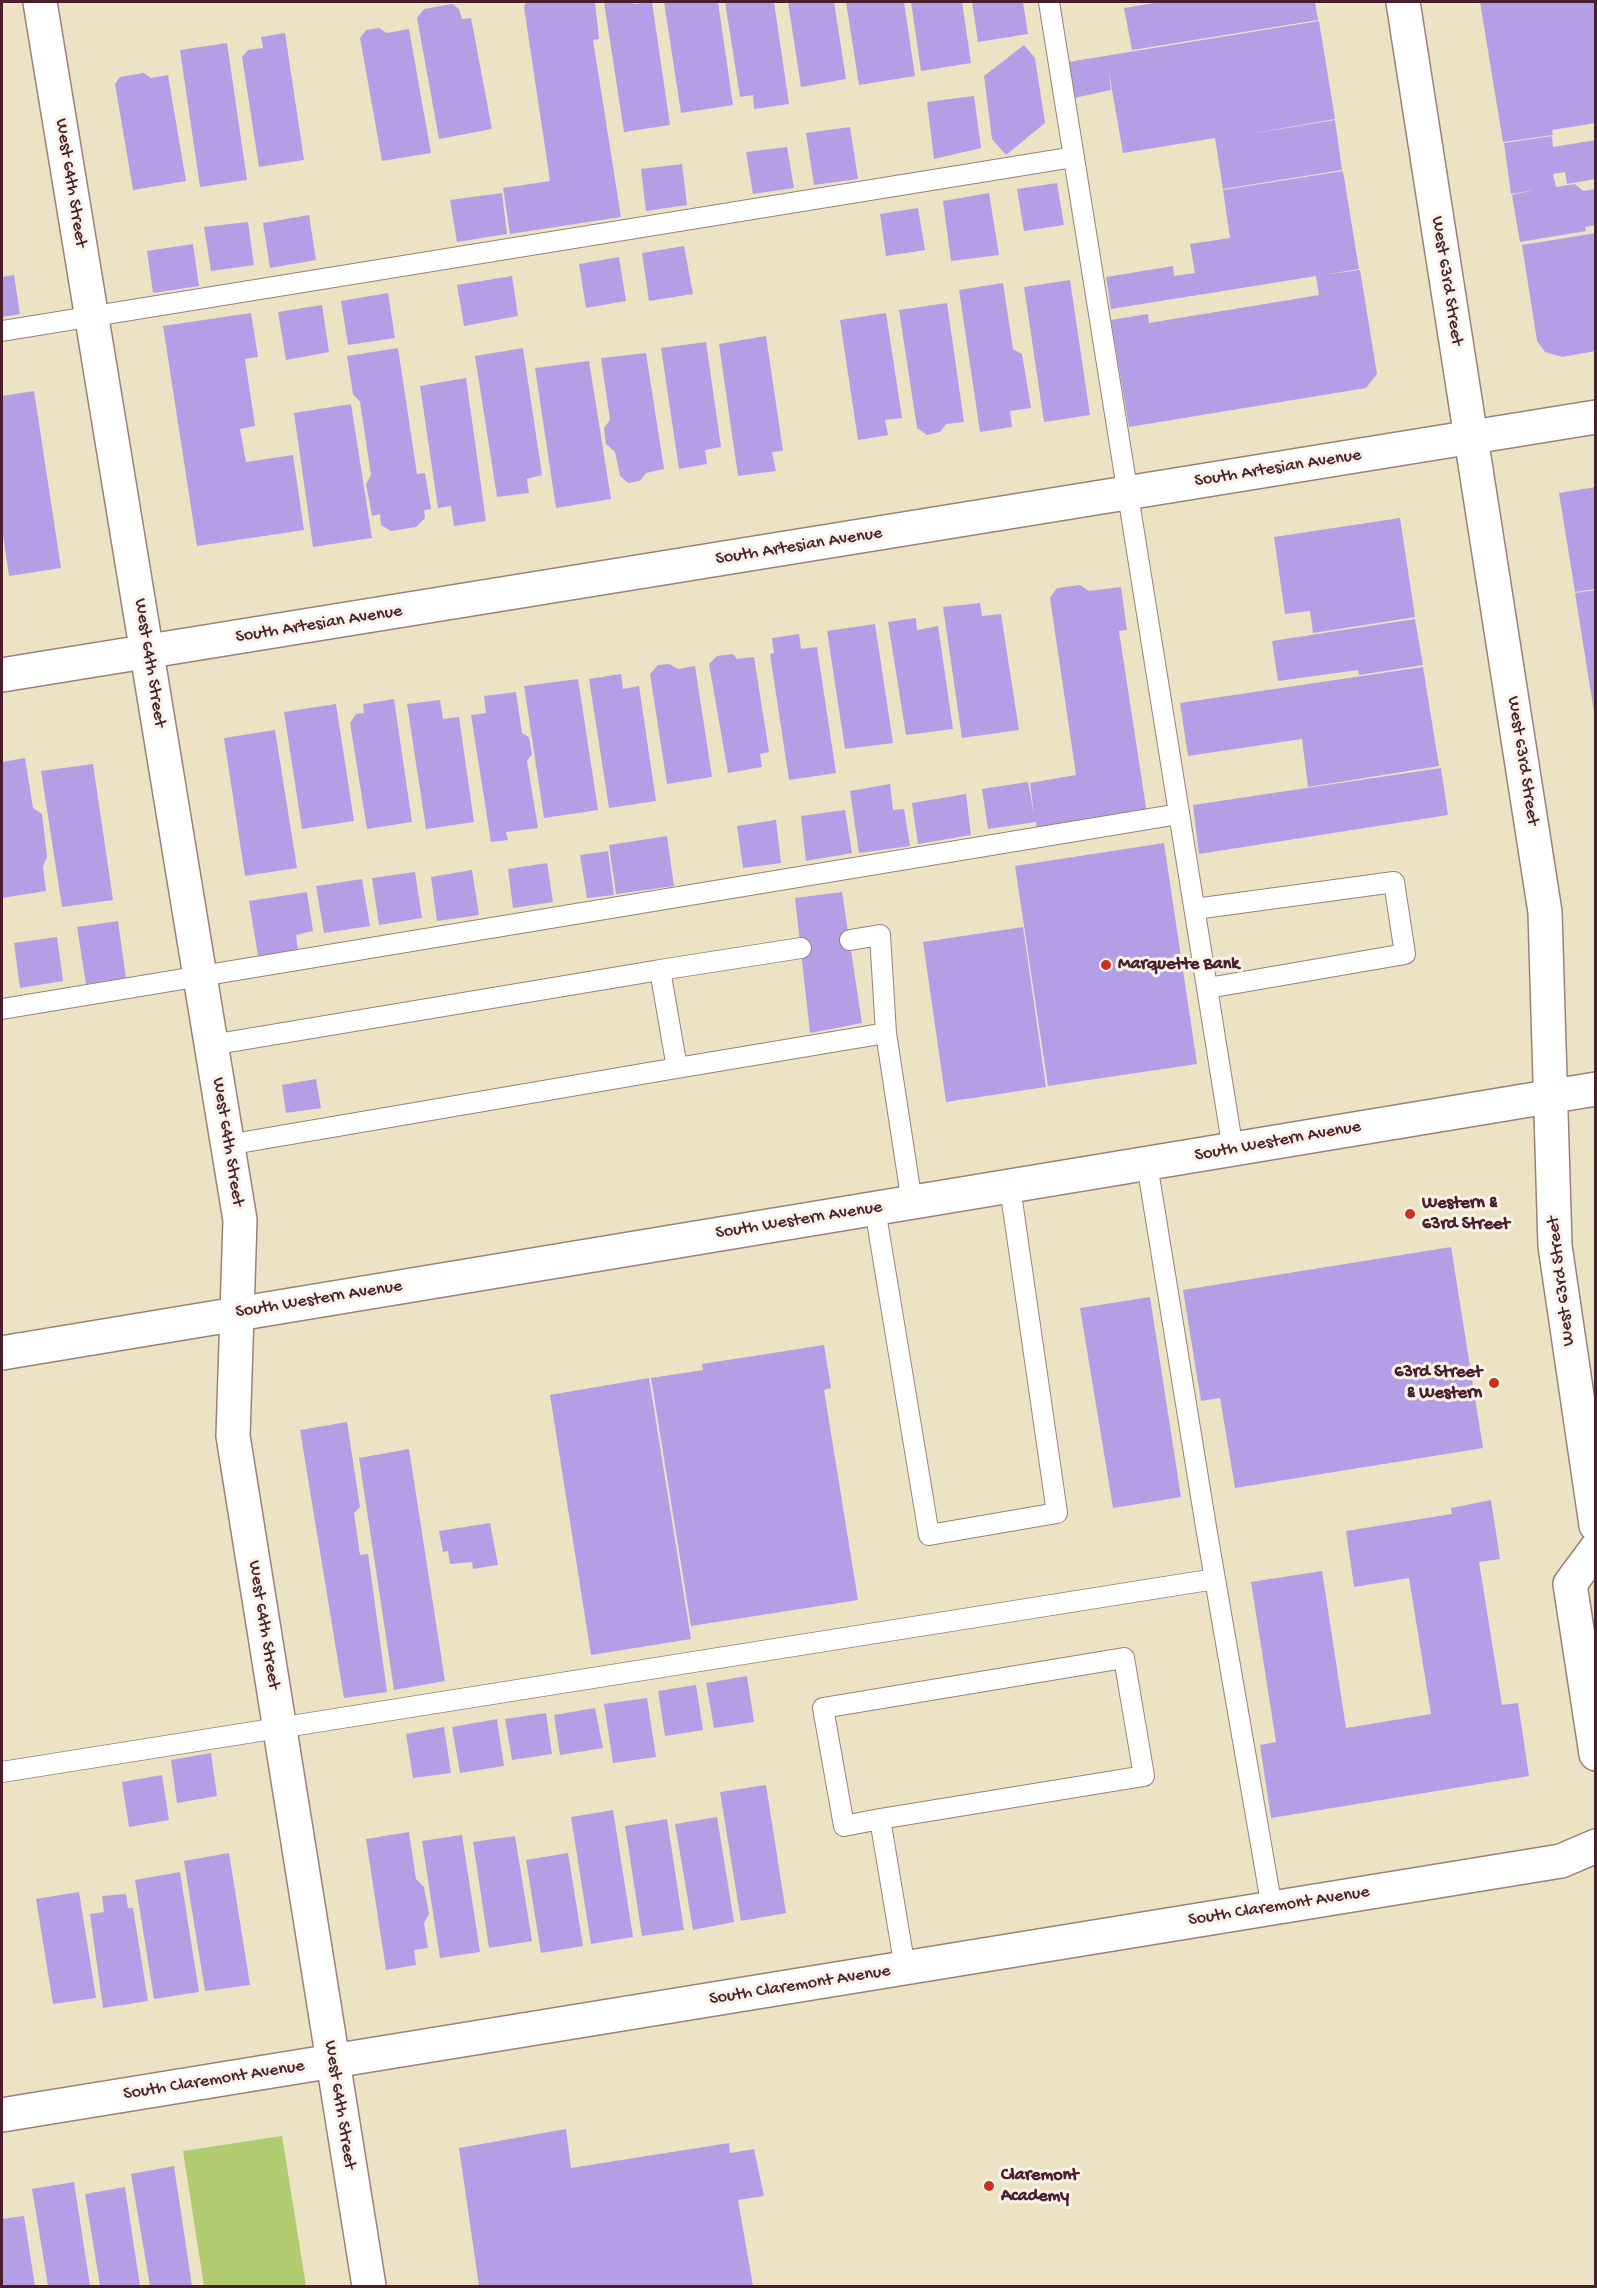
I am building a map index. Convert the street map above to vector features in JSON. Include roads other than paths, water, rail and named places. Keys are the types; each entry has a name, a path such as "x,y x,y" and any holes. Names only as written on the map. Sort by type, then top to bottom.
{"street":[{"name":"West 64th Street","path":"40,2 240,1220 233,1436 369,2286"},
{"name":"West 63rd Street","path":"1403,2 1545,912 1555,1246 1596,1525"},
{"name":"South Artesian Avenue","path":"2,675 1596,417"},
{"name":"South Western Avenue","path":"2,1353 1596,1089"},
{"path":"1596,1549 1570,1584 1596,1754"},
{"name":"South Claremont Avenue","path":"2,2115 1561,1861 1596,1846"}],"lane":[{"path":"1049,2 1233,1150"},
{"path":"2,331 1074,157"},
{"path":"2,1009 1179,814"},
{"path":"1195,909 1394,882 1405,954 1208,988"},
{"path":"850,940 880,935 886,1033 912,1203"},
{"path":"211,1045 801,948"},
{"path":"660,970 677,1068"},
{"path":"227,1145 886,1033"},
{"path":"1147,1164 1272,1908"},
{"path":"875,1209 929,1535 1057,1513 1010,1187"},
{"path":"2,1772 1215,1579"},
{"path":"1124,1658 1144,1776 880,1819 844,1826 823,1708 1124,1658"},
{"path":"880,1819 905,1968"}],"place":[{"name":"Marquette Bank","path":"1106,965"},
{"name":"Western & 63rd Street","path":"1410,1214"},
{"name":"63rd Street & Western","path":"1494,1383"},
{"name":"Claremont Academy","path":"989,2186"}]}
